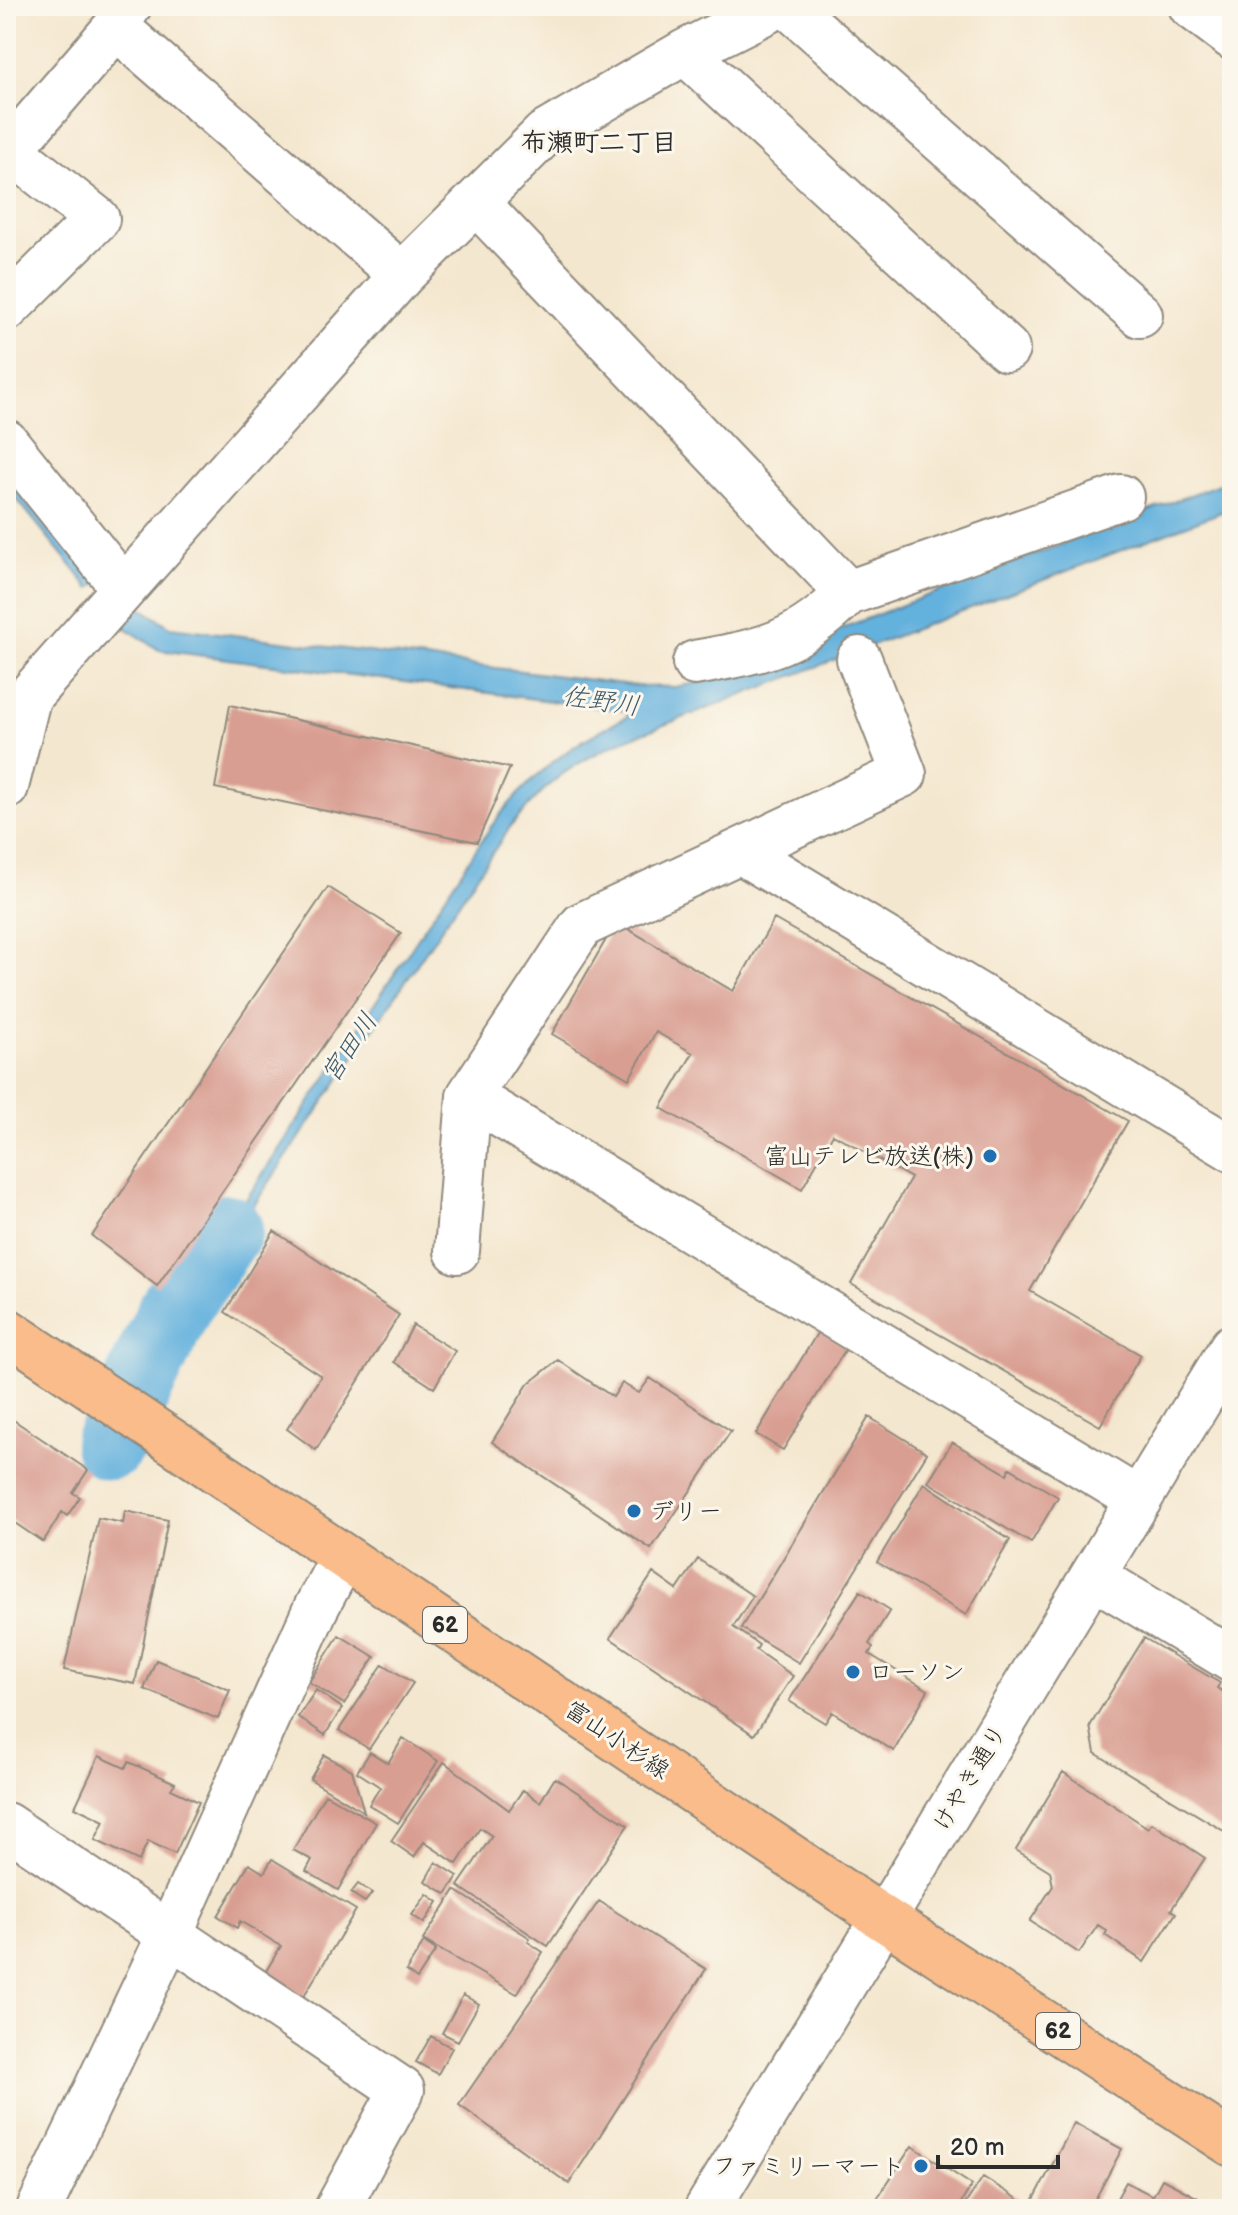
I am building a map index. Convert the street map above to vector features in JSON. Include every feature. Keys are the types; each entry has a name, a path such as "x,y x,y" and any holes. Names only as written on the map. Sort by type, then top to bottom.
{"main road":[{"name":"富山小杉線","path":"6,1330 884,1919 1232,2144"}],"street":[{"path":"6,787 17,710 402,275 544,134 685,52 777,6"},
{"path":"788,6 1140,315"},
{"path":"1191,6 1232,37"},
{"path":"6,309 97,219 7,153 123,16 402,275"},
{"path":"685,52 1007,349"},
{"path":"476,202 848,593"},
{"path":"6,442 124,589"},
{"path":"695,663 771,649 823,619 848,593 1121,497"},
{"path":"457,1251 469,1096 582,925 904,774 859,659"},
{"path":"740,851 1232,1149"},
{"path":"469,1096 1139,1500"},
{"name":"けやき通り","path":"720,2204 884,1919 1232,1347"},
{"path":"39,2209 170,1934 316,1608 343,1557"},
{"path":"1093,1576 1232,1660"},
{"path":"6,1825 402,2090 337,2209"}],"water":[{"path":"6,446 108,576 90,589 6,486"},
{"name":"佐野川","path":"1232,479 1232,508 617,743 558,778 535,798 510,827 185,1307 190,1313 176,1318 170,1300 203,1265 490,828 519,793 551,764 586,739 627,717 627,711 159,650 114,620 133,603 171,627 640,686 675,687 701,682"}],"building":[{"path":"230,705 510,768 477,842 215,788"},
{"path":"328,887 401,933 157,1286 92,1236"},
{"name":"富山テレビ放送(株)","path":"774,919 1128,1121 1030,1291 1141,1355 1100,1426 851,1284 911,1178 833,1134 802,1189 661,1108 693,1053 656,1032 629,1079 552,1034 616,922 733,991"},
{"path":"274,1231 399,1315 316,1450 287,1429 321,1376 225,1312"},
{"path":"413,1325 455,1351 434,1388 394,1362"},
{"path":"819,1330 847,1347 783,1450 756,1434"},
{"path":"558,1360 613,1397 622,1383 639,1393 650,1378 731,1431 651,1549 492,1442 528,1384"},
{"path":"6,1415 88,1470 73,1493 80,1497 67,1516 62,1512 43,1542 6,1517"},
{"path":"869,1417 927,1453 799,1663 741,1628"},
{"path":"952,1442 1007,1474 1010,1468 1058,1497 1031,1543 928,1482"},
{"path":"924,1483 1010,1540 966,1615 877,1562"},
{"path":"125,1511 168,1520 135,1684 64,1670 98,1518 123,1523"},
{"path":"698,1559 753,1596 733,1627 759,1645 756,1650 793,1676 754,1735 610,1638 653,1573 677,1590"},
{"name":"ローソン","path":"860,1591 890,1610 869,1644 873,1647 869,1654 928,1690 894,1751 832,1712 825,1723 789,1701"},
{"path":"339,1635 375,1657 344,1704 309,1682"},
{"path":"1144,1638 1220,1683 1217,1688 1232,1697 1232,1836 1095,1753 1090,1726"},
{"path":"156,1660 230,1690 218,1719 144,1689"},
{"path":"383,1664 413,1683 369,1749 339,1730"},
{"path":"316,1690 342,1708 325,1735 298,1717"},
{"path":"403,1738 438,1761 398,1823 369,1805 380,1787 357,1772 370,1752 388,1763"},
{"path":"324,1755 352,1770 364,1812 310,1779"},
{"path":"99,1756 125,1768 129,1762 175,1783 171,1789 199,1802 175,1854 148,1841 139,1861 95,1840 104,1821 75,1807"},
{"path":"444,1762 509,1810 523,1790 540,1802 555,1778 628,1825 548,1946 458,1886 492,1836 480,1828 457,1864 424,1842 414,1857 391,1841"},
{"path":"1063,1772 1148,1828 1152,1823 1205,1858 1171,1910 1176,1913 1144,1962 1105,1935 1107,1931 1098,1925 1079,1953 1030,1921 1053,1886 1050,1871 1016,1850"},
{"path":"325,1794 376,1823 338,1890 306,1871 312,1860 293,1850"},
{"path":"272,1859 356,1910 302,1999 263,1976 281,1946 240,1921 237,1928 218,1916 249,1864 264,1873"},
{"path":"436,1862 458,1876 446,1894 425,1881"},
{"path":"358,1884 372,1893 365,1902 351,1893"},
{"path":"455,1890 530,1938 528,1942 543,1952 517,1994 423,1940"},
{"path":"427,1894 438,1902 424,1923 412,1915"},
{"path":"599,1901 706,1969 569,2184 459,2105"},
{"path":"424,1942 436,1950 417,1979 406,1971"},
{"path":"463,1995 479,2004 458,2041 442,2033"},
{"path":"431,2036 452,2048 438,2074 416,2062"},
{"path":"1074,2123 1122,2149 1090,2209 1029,2209"},
{"name":"ファミリーマート","path":"912,2146 972,2185 957,2209 870,2209"},
{"path":"983,2177 1018,2199 1012,2209 962,2209"},
{"path":"1162,2179 1198,2198 1192,2209 1111,2209 1126,2182 1153,2196"}],"waterway":[{"name":"宮田川","path":"110,1444 177,1304 227,1230"}],"place":[{"name":"富山テレビ放送(株)","path":"990,1156"},
{"name":"デリー","path":"634,1511"},
{"name":"ローソン","path":"853,1672"},
{"name":"ファミリーマート","path":"921,2166"}],"district":[{"name":"布瀬町二丁目","path":"599,143"}]}
